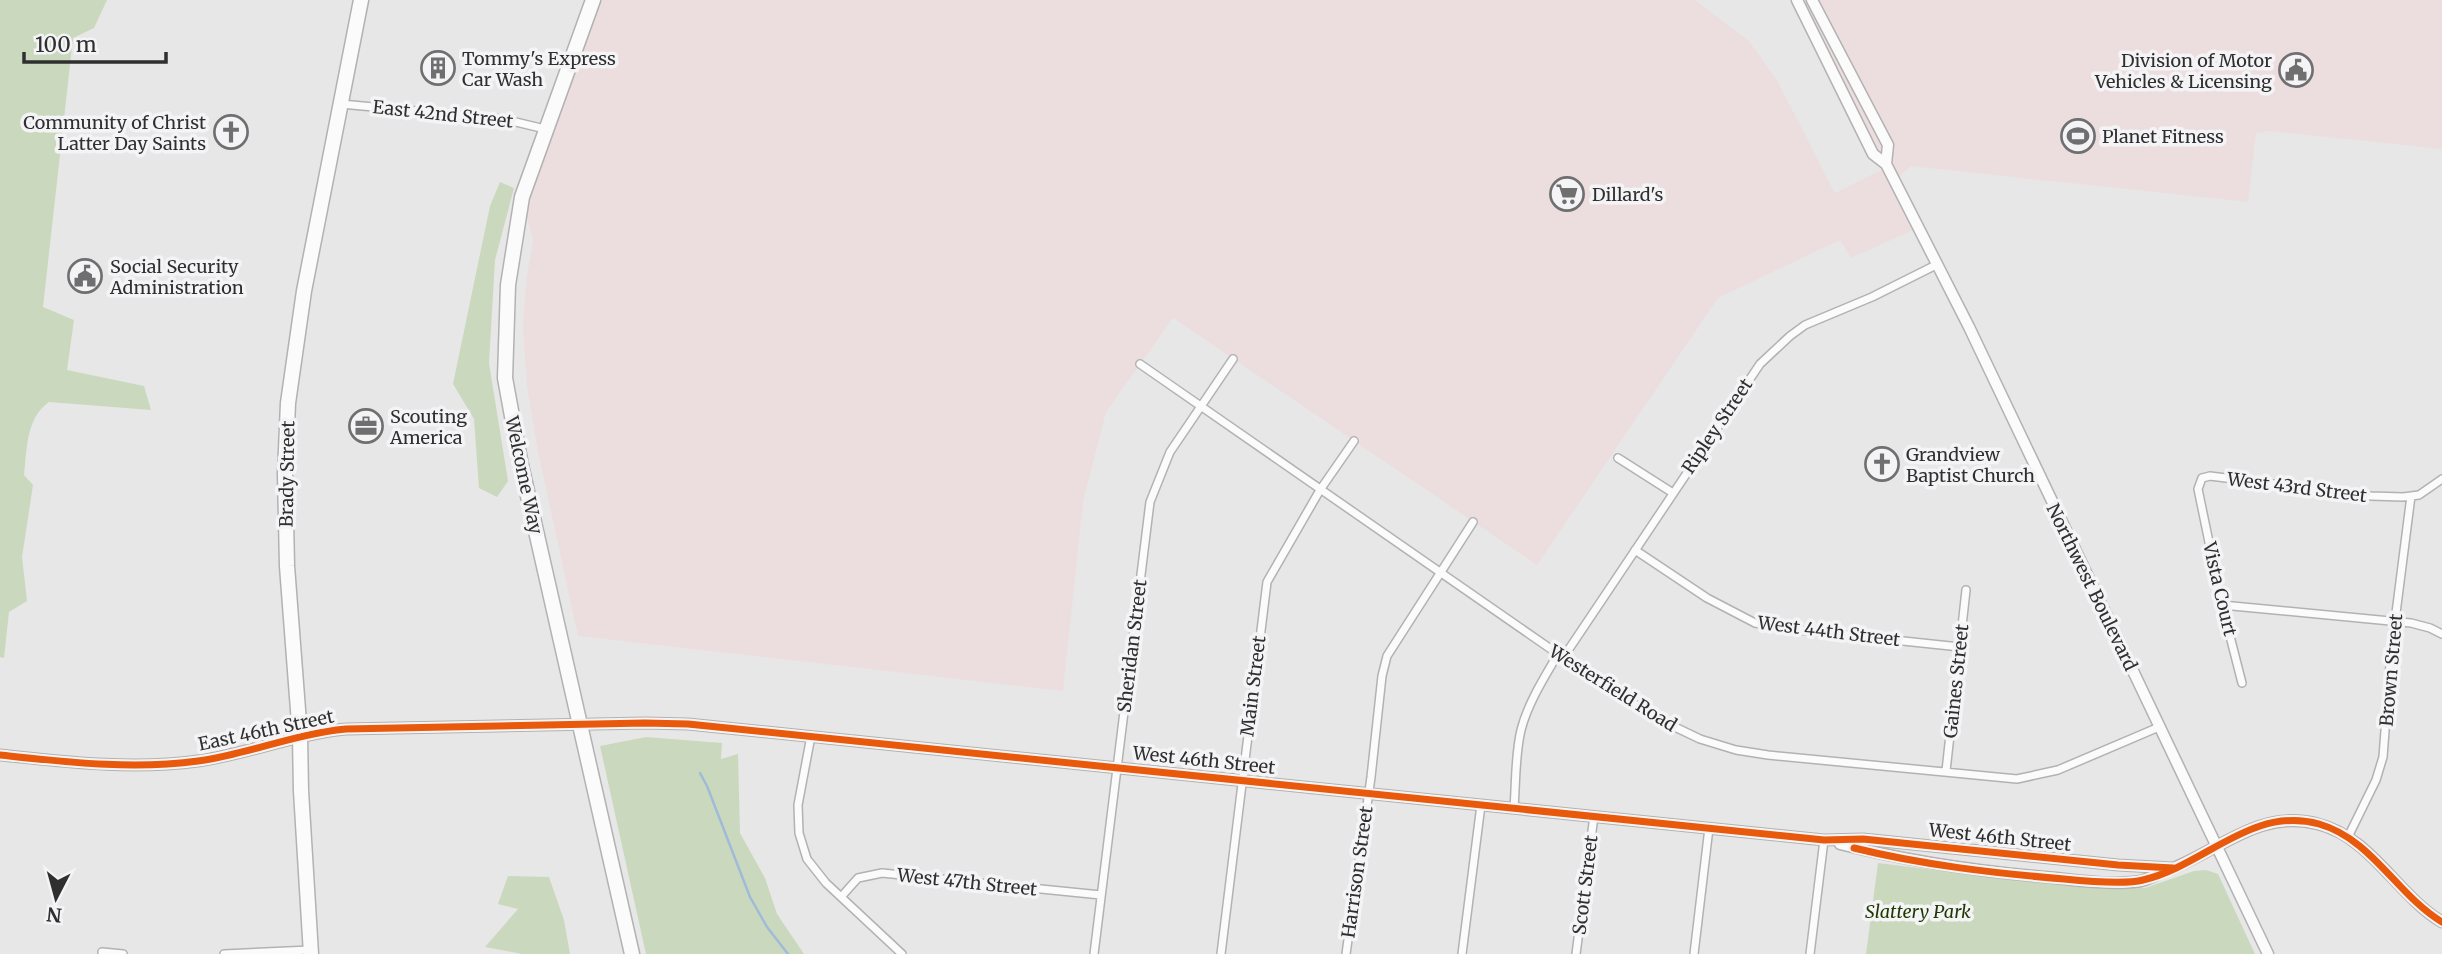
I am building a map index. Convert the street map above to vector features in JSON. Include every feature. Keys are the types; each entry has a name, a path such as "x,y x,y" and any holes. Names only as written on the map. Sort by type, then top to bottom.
{"highway":[{"name":"Brady Street","path":"311,952 300,736 286,541 288,402 305,282 361,0"},
{"name":"Welcome Way","path":"593,0 522,197 505,319 505,378 521,465 632,954"}],"street":[{"name":"Northwest Boulevard","path":"1797,0 1873,154 1886,164 1969,327 2268,954"},
{"path":"1812,0 1888,145 1886,164"},
{"name":"East 42nd Street","path":"341,104 503,119 545,129"},
{"name":"Ripley Street","path":"1514,808 1521,728 1537,689 1673,493 1748,378 1790,335 1805,325 1936,265"},
{"name":"Sheridan Street","path":"1094,954 1150,502 1170,452 1233,359"},
{"name":"Westerfield Road","path":"1140,364 1560,656 1654,718 1700,739 1735,750 2017,779 2058,770 2159,727"},
{"name":"Main Street","path":"1222,954 1267,582 1320,490 1354,441"},
{"path":"1618,458 1673,493"},
{"name":"West 43rd Street","path":"2199,494 2199,482 2210,476 2371,496 2411,496"},
{"path":"2411,496 2419,495 2442,479"},
{"name":"Vista Court","path":"2199,494 2222,606 2242,683"},
{"name":"Brown Street","path":"2348,837 2376,780 2383,757 2395,621 2411,496"},
{"name":"Harrison Street","path":"1346,954 1382,676 1387,656 1474,522"},
{"name":"West 44th Street","path":"1634,550 1707,598 1755,623 1789,629 1960,646"},
{"name":"Gaines Street","path":"1946,771 1966,590"},
{"path":"2222,606 2395,621 2430,628 2442,635"},
{"name":"East 46th Street","path":"0,755 94,765 164,765 214,758 300,736 346,729 580,724"},
{"name":"West 46th Street","path":"580,724 688,724 1824,840 1863,839 2173,869"},
{"path":"811,736 799,805 799,833 807,859 841,897 902,954"},
{"path":"1462,954 1481,805"},
{"name":"Scott Street","path":"1576,954 1594,816"},
{"name":"West 46th Street","path":"1824,840 1886,856 1985,872 2084,881 2141,881 2217,848 2232,836 2264,824 2296,819 2322,824 2348,837 2376,860 2408,895 2442,922"},
{"path":"1694,954 1709,828"},
{"path":"1810,954 1824,840"},
{"name":"West 47th Street","path":"841,897 858,878 882,873 1101,895"},
{"path":"102,952 124,954"},
{"path":"224,954 311,952"}],"shaded area":[{"path":"593,0 1695,0 1748,40 1777,80 1835,193 1887,167 1801,0 2442,0 2442,149 2270,131 2256,133 2248,202 1911,166 1894,181 1918,228 1851,258 1840,240 1718,298 1537,565 1173,318 1106,412 1083,502 1063,691 578,636 537,447 527,386 523,328 526,281 533,241 522,197"}],"green space":[{"path":"0,0 107,0 94,28 73,38 43,307 74,320 67,370 144,386 151,410 49,402 36,416 29,435 24,475 33,485 22,557 27,601 9,612 4,658 0,657"},
{"path":"500,182 514,188 495,260 489,363 508,481 497,497 479,488 474,419 453,384 490,206"},
{"path":"646,737 722,743 721,759 738,754 740,833 765,878 777,914 804,954 646,954 600,746"},
{"name":"Slattery Park","path":"1878,863 2040,883 2145,888 2194,871 2206,870 2218,874 2255,954 1866,954"},
{"path":"508,876 549,877 564,920 570,954 522,954 485,947 518,909 498,904"}],"waterway":[{"path":"700,773 750,897 767,927 788,954"}],"cycle path":[{"path":"0,755 99,764 173,764 217,758 308,735 346,729 688,724 1824,840 1863,839 2118,865 2173,868"},
{"path":"1854,848 1932,864 1985,871 2082,881 2125,882 2165,873 2250,830 2295,820 2338,831 2354,842 2426,911 2442,922"}],"place":[{"name":"Tommy's Express Car Wash","path":"438,68"},
{"name":"Division of Motor Vehicles & Licensing","path":"2296,70"},
{"name":"Community of Christ Latter Day Saints","path":"231,132"},
{"name":"Planet Fitness","path":"2078,136"},
{"name":"Dillard's","path":"1567,194"},
{"name":"Social Security Administration","path":"85,276"},
{"name":"Scouting America","path":"366,426"},
{"name":"Grandview Baptist Church","path":"1882,464"}]}
